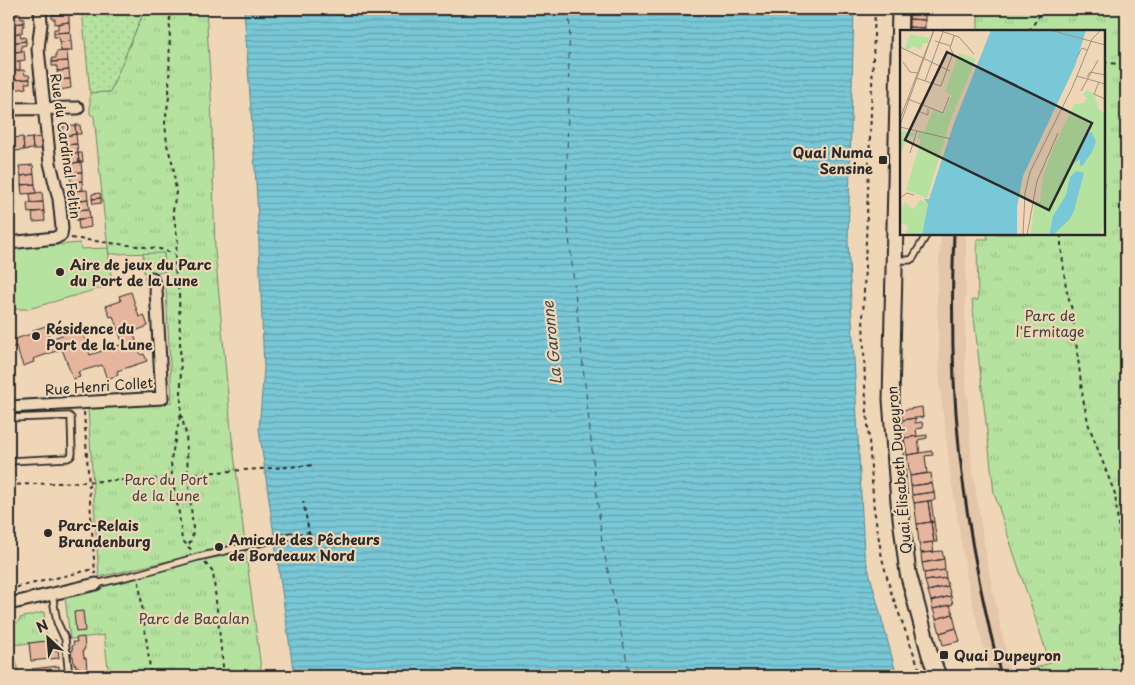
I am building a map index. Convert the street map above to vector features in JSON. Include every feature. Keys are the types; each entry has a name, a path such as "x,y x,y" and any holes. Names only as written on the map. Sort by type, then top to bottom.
{"main road":[{"path":"894,260 900,9"},
{"name":"Quai Élisabeth Dupeyron","path":"894,260 891,400 899,502 908,573 930,655 938,676"}],"street":[{"name":"Rue du Cardinal Feltin","path":"9,242 55,238 61,235 62,228 59,199 50,163 38,49 41,24 40,9"},
{"path":"9,109 78,108"},
{"name":"Rue Henri Collet","path":"9,407 162,398 156,289 152,278"},
{"path":"9,604 96,584"}],"lane":[{"path":"894,260 910,260 914,258 926,235"},
{"path":"9,418 69,416 71,418 72,453 68,458 9,460"},
{"path":"96,584 198,557 291,536"},
{"path":"52,594 56,622 64,639 69,676"}],"path":[{"path":"169,9 169,97 165,122 167,146 173,165 176,192 173,211 178,242 175,254 179,293 181,385 181,414 172,460 172,478 182,540 213,572 224,676"},
{"path":"875,9 863,317 865,385 874,509 882,558 891,592 922,676"},
{"path":"1030,30 1045,9"},
{"path":"1105,61 1126,63"},
{"path":"61,235 160,249 175,254"},
{"path":"1062,235 1061,246 1066,288 1072,310 1083,399 1089,426 1116,494 1124,582 1119,608 1122,641 1126,654"},
{"path":"84,403 96,584"},
{"path":"181,414 186,434 193,529 192,540 187,546"},
{"path":"188,474 315,465"},
{"path":"9,485 172,478"},
{"path":"303,500 312,545"},
{"path":"291,536 309,532"},
{"path":"9,589 94,569"},
{"path":"138,574 152,676"}],"shaded area":[{"path":"941,235 966,235 965,363 972,467 988,567 1011,676 990,676 967,579 950,471 940,387 937,295"}],"green space":[{"path":"82,9 145,9 110,92 90,93"},
{"name":"Parc du Port de la Lune","path":"145,9 206,9 211,93 215,251 231,429 245,543 99,577 88,409 172,402 164,253 109,254 94,116 90,114 90,93 110,92"},
{"name":"Parc de l'Ermitage","path":"978,9 1126,9 1126,676 1015,676 1050,663 994,493 972,300 978,300 977,239 988,239 987,235 1105,235 1105,30 978,30"},
{"name":"Aire de jeux du Parc du Port de la Lune","path":"80,243 81,249 108,248 112,285 28,309 9,308 9,249"},
{"path":"164,252 165,272 144,273 143,253"},
{"name":"Parc de Bacalan","path":"245,547 262,676 109,676 104,635 70,639 64,588"},
{"path":"44,612 47,641 13,645 19,676 9,676 9,625 18,622 20,618"}],"water":[{"name":"La Garonne","path":"244,9 854,9 848,242 864,553 897,676 294,676 259,429 264,368 257,198"}],"building":[{"path":"54,9 68,9 69,13 52,15"},
{"path":"910,9 925,9 925,13 910,12"},
{"path":"910,12 925,13 925,20 909,19"},
{"path":"20,13 21,19 24,18 24,23 9,24 9,15"},
{"path":"69,13 69,22 55,24 55,19 52,19 52,15"},
{"path":"909,19 925,20 925,28 909,27"},
{"path":"69,22 70,32 54,33 54,29 58,29 58,24"},
{"path":"24,23 22,33 9,34 9,24"},
{"path":"909,27 925,28 924,30 909,30"},
{"path":"70,32 71,41 60,42 59,37 54,37 54,33"},
{"path":"20,33 21,38 25,37 26,41 9,43 9,34"},
{"path":"26,41 26,45 21,46 22,51 10,53 9,43"},
{"path":"71,41 72,51 61,51 60,42"},
{"path":"24,51 25,60 13,62 12,52"},
{"path":"67,51 68,61 52,62 52,58 56,58 56,52"},
{"path":"20,61 20,70 9,71 9,62"},
{"path":"68,61 69,70 57,71 57,66 52,66 52,62"},
{"path":"24,70 25,75 29,75 30,79 13,80 12,71"},
{"path":"69,70 70,79 54,80 54,76 58,76 57,71"},
{"path":"30,79 30,83 25,83 26,88 14,90 13,80"},
{"path":"70,79 71,88 59,90 59,84 55,84 54,80"},
{"path":"75,125 76,134 64,136 63,126"},
{"path":"75,125 80,125 81,134 76,134"},
{"path":"76,134 77,144 65,145 64,136"},
{"path":"23,137 24,150 15,151 13,138"},
{"path":"42,137 43,149 33,149 32,138"},
{"path":"32,138 33,149 24,150 23,139"},
{"path":"9,140 13,140 15,151 9,152"},
{"path":"77,144 78,153 64,154 63,145"},
{"path":"78,153 79,162 65,164 64,154"},
{"path":"78,153 82,153 83,162 79,162"},
{"path":"81,162 82,172 70,173 69,164"},
{"path":"33,165 34,174 21,176 19,166"},
{"path":"82,172 82,181 71,182 70,173"},
{"path":"34,174 35,184 21,185 21,176"},
{"path":"82,181 83,190 72,191 71,182"},
{"path":"35,184 36,193 22,194 21,185"},
{"path":"87,190 88,199 74,201 73,191"},
{"path":"42,192 43,202 31,203 30,194"},
{"path":"100,193 101,198 92,199 92,194"},
{"path":"15,195 16,205 11,205 10,196"},
{"path":"101,198 101,203 93,204 92,199"},
{"path":"88,199 89,209 75,210 74,201"},
{"path":"43,202 44,211 28,213 27,203"},
{"path":"89,209 90,218 76,220 75,210"},
{"path":"44,211 45,221 33,222 32,212"},
{"path":"90,218 91,227 79,229 78,219"},
{"name":"Résidence du Port de la Lune","path":"131,292 139,317 144,315 148,326 133,332 141,355 144,354 147,361 117,371 118,375 107,379 102,365 78,372 80,377 73,379 62,349 33,359 34,362 23,366 16,346 9,349 9,341 34,333 33,330 46,326 50,339 74,331 73,328 80,325 90,355 123,344 113,316 110,317 106,306 121,301 119,296"},
{"path":"922,407 923,417 902,420 902,410"},
{"path":"915,418 915,423 922,422 923,428 916,429 917,436 904,438 902,420"},
{"path":"927,435 927,438 918,440 920,453 907,455 904,438"},
{"path":"932,451 933,455 925,456 927,473 910,476 907,455"},
{"path":"931,473 932,483 911,486 910,476"},
{"path":"932,483 934,492 912,495 911,486"},
{"path":"934,492 935,500 914,503 912,495"},
{"path":"931,500 934,522 931,522 928,501"},
{"path":"928,501 931,522 917,524 914,503"},
{"path":"931,522 934,522 937,542 934,542"},
{"path":"931,522 934,542 919,544 917,524"},
{"path":"932,542 934,552 921,553 919,544"},
{"path":"942,551 944,559 922,563 921,553"},
{"path":"944,559 945,570 924,573 922,563"},
{"path":"945,570 946,578 925,581 924,573"},
{"path":"946,578 948,586 928,591 925,581"},
{"path":"948,586 951,596 931,601 928,591"},
{"path":"951,596 953,604 933,609 931,601"},
{"path":"950,605 953,614 936,619 933,609"},
{"path":"83,611 85,631 76,632 74,612"},
{"path":"953,614 956,628 940,633 936,619"},
{"path":"956,628 960,641 943,645 940,633"},
{"path":"84,637 85,649 83,650 87,670 80,670 79,667 76,667 76,664 74,665 71,651 73,651 73,642 77,642 76,638"},
{"path":"56,640 56,645 49,645 50,651 58,650 59,658 31,661 29,643"},
{"path":"59,666 60,675 33,676 32,669"},
{"path":"80,670 87,670 88,676 77,676 80,674"}],"ferry route":[{"path":"570,9 566,209 602,542 630,676"}],"railway":[{"path":"954,235 953,363 960,456 976,567 1001,676"}],"place":[{"name":"Quai Numa Sensine","path":"883,160"},
{"name":"Aire de jeux du Parc du Port de la Lune","path":"60,272"},
{"name":"Résidence du Port de la Lune","path":"36,336"},
{"name":"Parc-Relais Brandenburg","path":"48,533"},
{"name":"Amicale des Pêcheurs de Bordeaux Nord","path":"219,547"},
{"name":"Quai Dupeyron","path":"944,655"}]}
